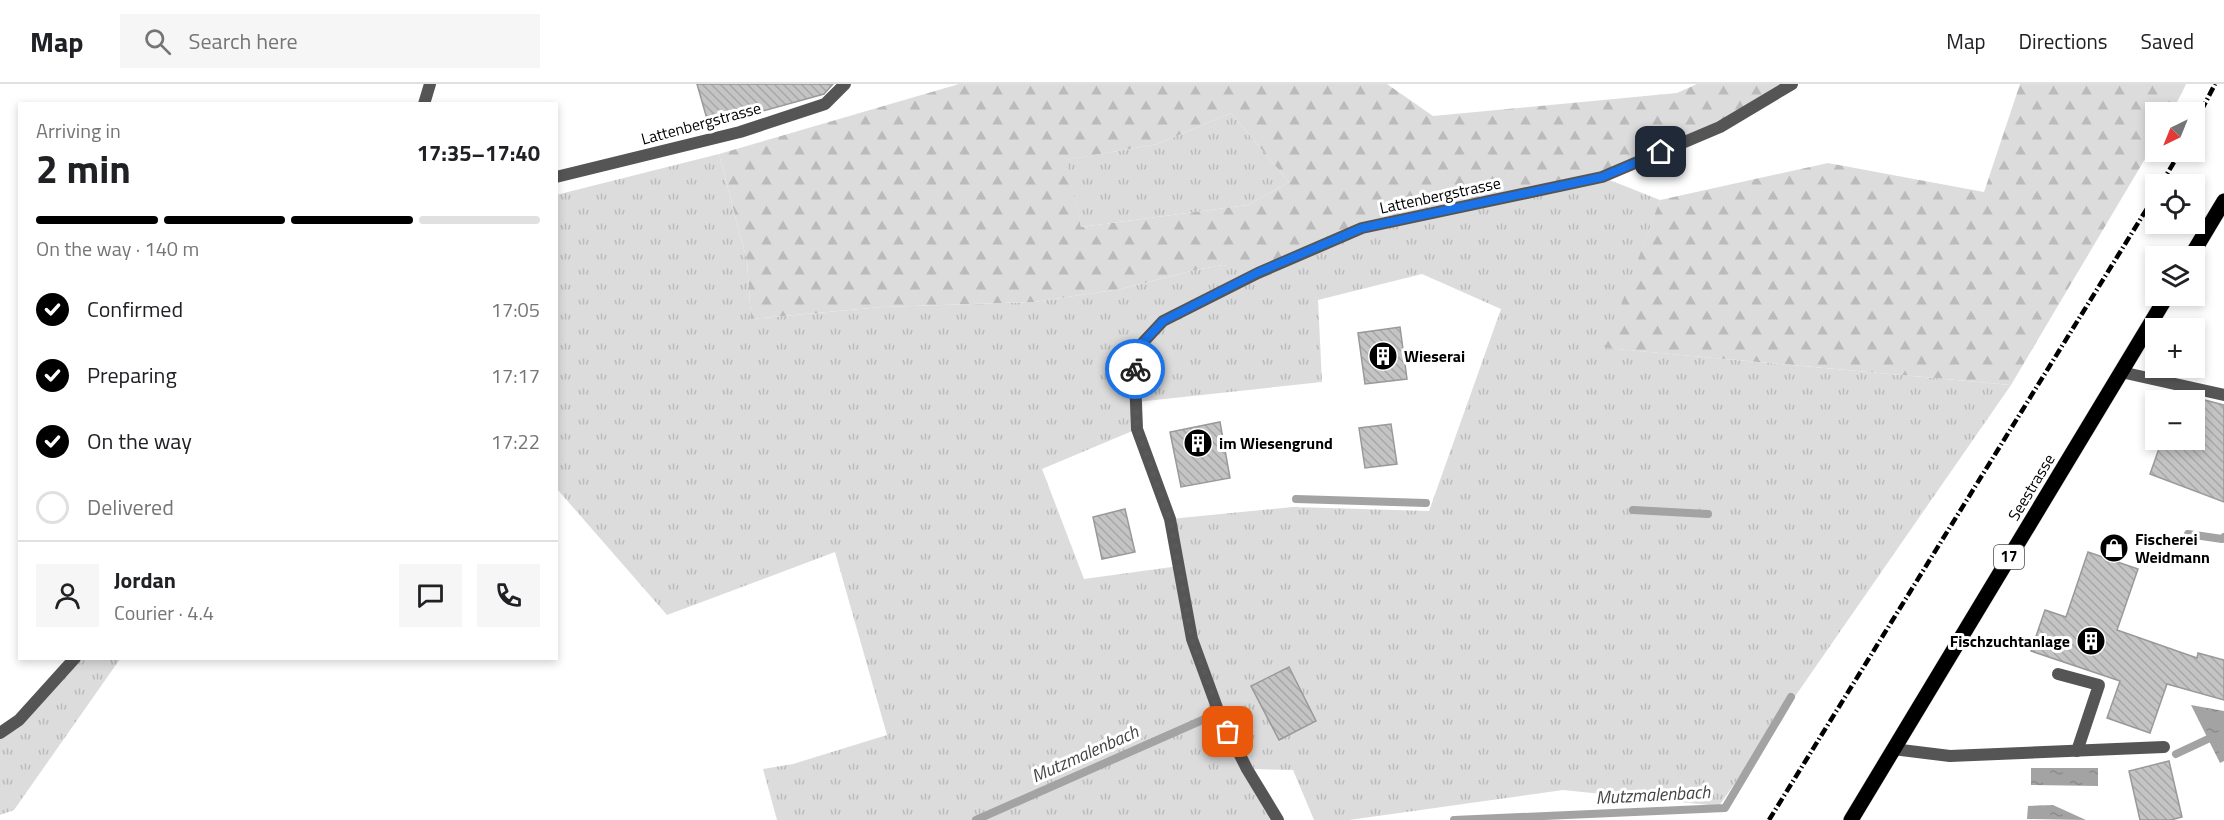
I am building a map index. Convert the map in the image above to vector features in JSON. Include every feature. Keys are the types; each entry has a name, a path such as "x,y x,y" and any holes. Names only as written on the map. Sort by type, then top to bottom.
{"main road":[{"path":"2197,246 2224,201"},
{"name":"Seestrasse","path":"1851,820 2162,306"}],"street":[{"path":"425,102 430,84"},
{"name":"Lattenbergstrasse","path":"558,177 740,132 825,104 845,84"},
{"name":"Lattenbergstrasse","path":"1278,820 1247,769 1219,713 1192,639 1170,519 1137,429 1134,352 1163,321 1257,273 1362,228 1602,177 1720,127 1792,84"},
{"path":"2121,372 2224,395"},
{"path":"0,733 19,720 73,660"},
{"path":"2058,674 2099,685 2077,751"},
{"path":"1893,749 1950,756 2164,747"}],"green space":[{"path":"959,84 1387,84 1433,116 1677,93 1697,84 1792,84 1720,127 1602,177 1362,228 1258,273 1223,265 1121,289 1034,302 882,307 751,319 747,261 719,154","holes":["1231,113 1289,182 1248,205 1081,227 1066,160 1158,144"]},
{"path":"2020,84 2186,84 2177,102 2145,102 2145,159 2011,385 1605,348 1660,200 1828,163 1984,192"},
{"path":"1231,113 1289,182 1248,205 1081,227 1065,160 1158,144"},
{"path":"719,154 747,261 751,319 882,307 1034,302 1121,289 1223,265 1258,272 1362,228 1602,177 1660,200 1606,348 2011,385 1719,806 1563,790 1349,820 1314,820 1293,770 1248,769 1278,820 777,820 763,769 793,764 887,735 835,552 667,615 558,490 558,194","holes":["1422,274 1501,309 1429,511 1293,507 1170,519 1179,566 1084,579 1042,469 1137,429 1136,402 1322,382 1318,300"]},
{"path":"74,660 119,660 14,810 0,815 0,733"}],"water":[{"path":"2191,705 2224,711 2224,761 2220,763"},
{"path":"2031,768 2098,768 2098,786 2031,785"},
{"path":"2053,805 2086,820 2027,819 2028,806"}],"building":[{"path":"697,84 833,84 824,94 709,126"},
{"name":"Wieserai","path":"1400,327 1407,379 1365,384 1358,333"},
{"path":"2205,400 2224,405 2224,502 2150,474 2158,450 2205,450"},
{"name":"im Wiesengrund","path":"1220,422 1230,478 1181,487 1170,432"},
{"path":"1391,424 1397,464 1365,468 1359,428"},
{"path":"1125,509 1135,552 1102,559 1093,517"},
{"name":"Fischzuchtanlage","path":"2088,552 2138,569 2117,630 2197,658 2198,653 2224,660 2224,700 2167,684 2150,733 2107,718 2120,681 2031,651 2045,610 2066,617"},
{"path":"1289,667 1316,721 1279,740 1251,686"},
{"path":"2169,761 2182,817 2171,820 2140,820 2129,771"}],"waterway":[{"path":"1296,499 1426,503"},
{"path":"1633,510 1708,514"},
{"path":"2188,534 2222,539 2224,537"},
{"name":"Mutzmalenbach","path":"1454,820 1725,808 1791,697"},
{"name":"Mutzmalenbach","path":"976,820 1207,718"},
{"name":"Mutzmalenbach","path":"2176,754 2208,739"}],"railway":[{"path":"2205,104 2215,84"},
{"path":"2167,174 2174,162"},
{"path":"1769,820 2145,212"}],"way so far":[{"path":"1135,369 1137,429 1170,519 1192,639 1228,732"}],"place":[{"name":"Wieserai","path":"1383,356"},
{"name":"im Wiesengrund","path":"1198,443"},
{"name":"Fischerei Weidmann","path":"2114,548"},
{"name":"Fischzuchtanlage","path":"2091,641"}],"route":[{"path":"1135,369 1134,352 1163,321 1257,273 1362,228 1602,177 1661,152"}]}
